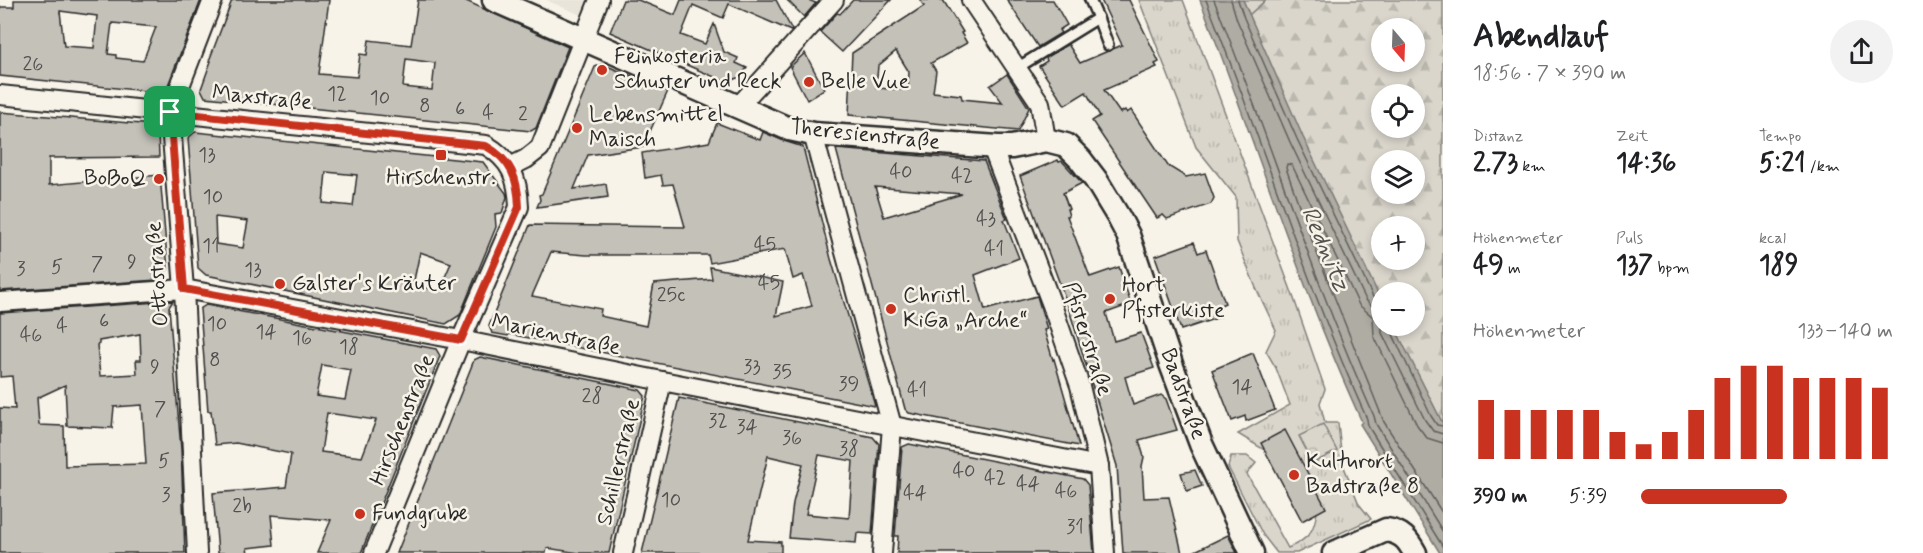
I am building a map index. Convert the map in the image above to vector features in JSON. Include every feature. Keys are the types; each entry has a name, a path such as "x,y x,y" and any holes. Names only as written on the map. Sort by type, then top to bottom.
{"street":[{"name":"Ottostraße","path":"197,553 184,289 170,112 213,0"},
{"name":"Theresienstraße","path":"494,0 789,129 813,134 992,147 1012,147 1046,140"},
{"path":"510,167 540,148 599,0"},
{"path":"737,108 834,0"},
{"path":"971,0 1040,103 1046,140"},
{"name":"Maxstraße","path":"0,94 486,146 499,153 510,167"},
{"path":"813,134 892,426 882,553"},
{"name":"Badstraße","path":"1046,140 1066,145 1080,159 1096,180 1128,235 1201,444 1252,553"},
{"name":"Pfisterstraße","path":"992,147 1080,386 1099,466 1105,553"},
{"name":"Hirschenstraße","path":"374,553 461,340 519,207 518,189 510,167"},
{"name":"Marienstraße","path":"0,302 184,289 461,340 1099,466"},
{"name":"Schillerstraße","path":"623,553 662,381"},
{"path":"1334,553 1386,530 1403,536 1415,553"}],"lane":[{"path":"1090,0 1108,45"},
{"path":"1017,68 1098,18"}],"shaded area":[{"path":"546,0 587,0 581,15"}],"green space":[{"path":"1139,0 1183,0 1292,293 1325,389 1320,403 1325,423 1338,423 1342,462 1359,504 1371,519 1297,553 1277,553 1263,535 1228,467 1231,456 1247,456 1256,463 1247,474 1288,548 1307,537 1313,528 1318,507 1268,452 1238,434 1290,405 1276,368 1266,351 1276,330 1237,241 1236,197 1196,147"},
{"path":"1243,0 1266,0 1249,15"},
{"path":"1266,0 1443,0 1443,424 1397,336 1425,336 1425,282 1371,282 1302,137 1249,15"},
{"path":"1323,424 1337,451 1313,463 1299,436"}],"water":[{"name":"Rednitz","path":"1200,0 1243,0 1303,137 1372,282 1371,336 1399,336 1443,424 1443,553 1440,553 1360,424 1362,422 1318,318"}],"building":[{"path":"14,0 201,0 165,93 0,76 0,7 14,7","holes":["60,11 97,16 94,48 64,46","112,23 156,27 143,61 116,58 116,55 108,54"]},
{"path":"232,0 329,0 319,74 357,77 360,54 367,55 369,40 411,45 418,0 464,0 568,47 536,128 531,131 205,97 201,89 211,61 209,61","holes":["406,59 435,63 432,90 403,87"]},
{"path":"623,0 638,0 675,15 681,0 776,0 792,30 729,4 723,18 693,5 681,35 705,44 714,24 724,52 738,58 736,63 747,68 740,77 726,82 610,32"},
{"path":"787,0 808,0 816,3 804,17"},
{"path":"853,0 891,0 842,52 820,32 837,13 840,14"},
{"path":"920,0 943,0 963,32 961,33 967,43 931,63 936,71 933,92 961,95 962,99 1003,103 990,86 1007,74 1029,108 1018,131 849,115 852,53 924,6","holes":["896,51 909,72 908,90 876,88 878,66"]},
{"path":"1007,0 1053,0 1067,25 1059,30 1061,33 1038,47"},
{"path":"1101,0 1129,0 1159,62 1155,64 1157,67 1104,90 1120,113 1125,110 1127,113 1131,110 1168,166 1186,177 1205,173 1214,198 1211,204 1167,219 1163,215 1157,218 1092,121 1100,116 1086,92 1065,105 1039,66 1047,61 1046,58 1068,44 1080,63 1122,45"},
{"path":"805,53 824,89 807,100 790,67"},
{"path":"602,64 668,91 643,147 588,155 574,189 606,184 608,197 537,207 540,200 539,195 542,194 595,67"},
{"path":"0,112 153,125 158,133 159,157 49,158 49,185 160,175 168,269 157,280 0,291"},
{"path":"717,123 760,140 763,132 803,147 831,259 875,406 509,334 508,336 492,333 489,326 530,225 685,227 673,184 663,185 661,175 645,178 642,153 709,142","holes":["785,249 793,279 803,275 812,306 776,316 783,282 710,267 712,279 654,284 646,326 600,316 601,309 532,296 551,252 586,255 708,255 710,263"]},
{"path":"195,132 483,162 507,197 502,213 495,214 496,227 460,315 446,324 206,275 198,268 188,138","holes":["326,172 357,175 353,206 323,203","215,217 248,221 243,248 216,244","420,252 451,263 439,291 413,285"]},
{"path":"836,149 984,161 1007,219 1004,220 1019,258 975,275 985,310 1037,296 1047,329 1044,330 1079,446 909,413 905,409","holes":["875,187 962,194 884,217"]},
{"path":"1058,160 1062,161 1082,183 1063,193 1069,209 1067,209 1069,216 1067,216 1090,277 1119,267 1131,304 1106,313 1114,341 1141,333 1154,368 1125,377 1133,405 1161,395 1166,399 1177,430 1139,440 1144,457 1142,466 1144,498 1169,497 1182,553 1123,553 1117,466 1067,303 1020,176"},
{"path":"1194,242 1198,253 1206,250 1225,303 1216,307 1220,317 1181,330 1155,256"},
{"path":"173,301 169,307 181,449 185,553 0,553 0,408 15,409 12,376 0,377 0,313","holes":["140,334 141,360 136,360 137,374 100,376 97,345 99,341","65,385 67,426 112,428 114,407 142,405 146,464 65,466 64,426 39,425 37,398"]},
{"path":"206,305 436,349 440,356 361,553 317,553 331,520 271,515 274,545 247,548 248,553 218,553 213,493 286,487 291,454 236,443 215,445 211,411 208,411 200,309","holes":["322,365 351,370 345,400 316,396","327,413 376,420 362,457 321,452"]},
{"path":"1253,353 1275,410 1246,421 1245,416 1232,421 1212,370"},
{"path":"480,357 640,390 645,396 609,553 579,553 547,548 546,553 397,553 474,360"},
{"path":"679,398 873,437 879,444 872,534 857,533 856,543 789,538 793,503 803,464 768,456 748,540 781,542 781,553 642,553","holes":["819,455 853,461 849,518 806,514"]},
{"name":"Kulturort Badstraße 8","path":"1285,430 1326,508 1302,521 1261,443"},
{"path":"909,444 1083,479 1088,485 1094,553 897,553 898,536 895,536 902,447"},
{"path":"1195,470 1202,486 1187,491 1181,473"},
{"path":"1228,535 1237,553 1191,553"}],"place":[{"name":"Feinkosteria Schuster und Reck","path":"602,70"},
{"name":"Belle Vue","path":"809,82"},
{"name":"Lebensmittel Maisch","path":"577,128"},
{"name":"Hirschenstr.","path":"441,155"},
{"name":"BoBoQ","path":"159,179"},
{"name":"Galster's Kräuter","path":"280,284"},
{"name":"Hort Pfisterkiste","path":"1110,299"},
{"name":"Christl. KiGa „Arche“","path":"891,309"},
{"name":"Kulturort Badstraße 8","path":"1294,475"},
{"name":"Fundgrube","path":"360,514"}],"route":[{"path":"170,112 486,146 499,153 510,167 518,189 519,207 461,340 184,289 170,112"}]}
